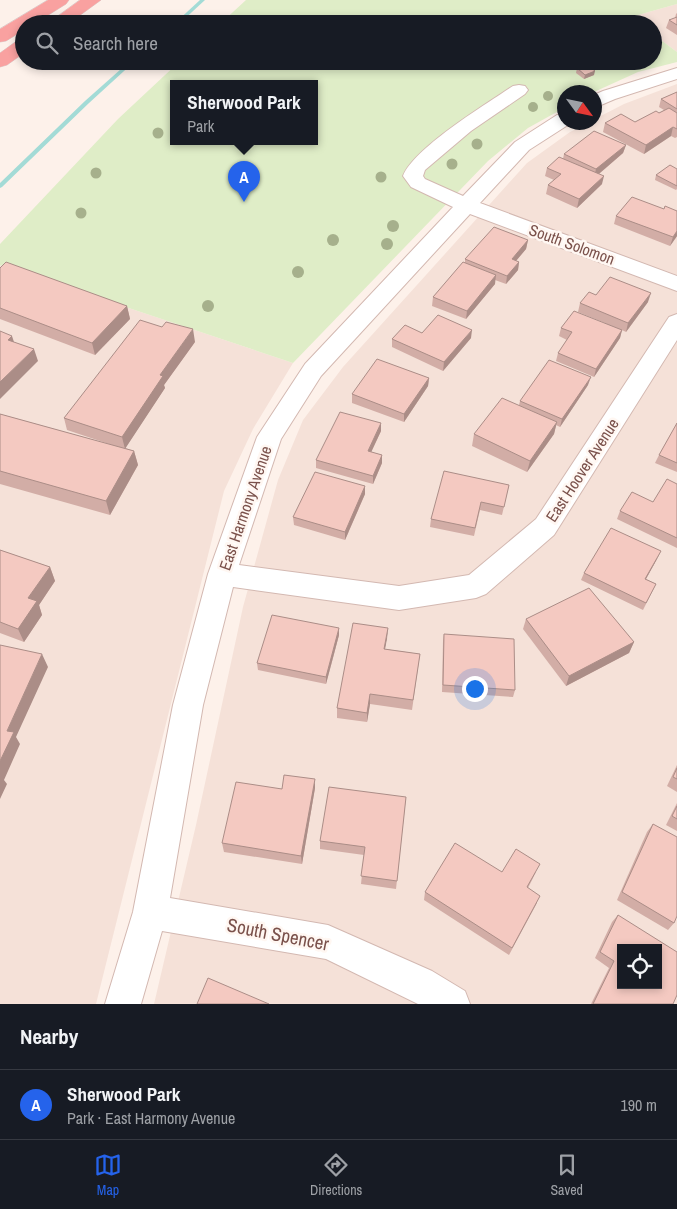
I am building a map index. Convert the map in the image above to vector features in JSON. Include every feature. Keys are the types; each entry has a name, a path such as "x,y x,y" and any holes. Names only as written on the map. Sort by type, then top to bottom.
{"highway":[{"path":"36,15 60,0"},
{"path":"70,15 92,0"},
{"path":"0,37 15,28"},
{"path":"0,61 15,50"}],"street":[{"path":"602,99 677,73"},
{"name":"South Solomon","path":"520,90 464,128 416,168 413,176 418,183 466,205 677,284"},
{"name":"East Harmony Avenue","path":"123,1004 150,912 188,705 222,574 269,437 320,361 522,146 557,124"},
{"name":"East Hoover Avenue","path":"222,574 399,598 476,586 545,527 677,322"},
{"name":"South Spencer","path":"150,912 328,942 419,984 452,1004"}],"shaded area":[{"path":"677,4 677,52 662,41 662,15 638,15"},
{"path":"677,84 677,1004 154,1004 196,825 243,607 278,480 303,420 343,367 527,163 574,130 602,130 602,115 624,104"},
{"path":"0,265 293,363 253,429 224,491 96,1004 0,1004"}],"green space":[{"path":"246,0 677,0 677,4 638,15 230,15"},
{"path":"662,41 677,52 677,62 662,66"},
{"path":"170,70 646,70 602,88 602,85 557,85 557,112 528,128 488,161 293,363 0,265 0,244 118,119"}],"building":[{"path":"677,17 677,25 669,20"},
{"path":"579,70 595,71 585,75"},
{"path":"677,92 677,109 661,99"},
{"path":"669,108 677,113 677,129 673,127 646,145 605,123 621,114 635,122 656,111 659,113"},
{"path":"594,131 626,145 596,169 564,154"},
{"path":"559,157 604,176 579,199 548,185 561,174 547,168"},
{"path":"670,165 677,169 677,186 656,175"},
{"path":"632,197 664,209 665,206 677,211 677,231 673,237 616,216"},
{"path":"494,227 528,240 512,259 519,262 507,276 465,259"},
{"path":"6,262 127,306 92,343 0,308 0,268"},
{"path":"463,262 496,275 467,311 433,297"},
{"path":"610,277 651,293 628,323 580,303 589,292 596,295"},
{"path":"574,311 622,330 596,369 558,353 572,332 561,328"},
{"path":"438,315 472,330 444,362 392,339 405,325 422,333"},
{"path":"140,320 162,327 166,322 193,329 160,375 163,376 122,437 64,418"},
{"path":"0,331 12,336 8,340 34,349 0,382"},
{"path":"377,359 429,378 404,414 352,394"},
{"path":"549,360 591,377 562,419 520,401"},
{"path":"502,398 557,422 530,461 474,434"},
{"path":"340,412 381,423 368,451 382,455 373,476 316,460"},
{"path":"0,414 134,451 106,501 0,471"},
{"path":"677,423 677,463 659,455"},
{"path":"444,471 509,485 504,507 481,502 475,528 431,519"},
{"path":"315,472 365,486 345,532 293,517"},
{"path":"667,479 677,484 677,538 620,511 632,492 653,502"},
{"path":"611,528 661,551 645,579 656,584 646,603 584,573"},
{"path":"0,550 50,567 28,598 37,601 18,629 0,622"},
{"path":"589,588 634,642 569,676 526,619"},
{"path":"272,615 339,628 326,677 257,663"},
{"path":"353,623 388,628 384,649 420,654 413,700 370,694 367,713 337,708"},
{"path":"444,634 514,639 515,690 443,685"},
{"path":"0,645 42,654 7,731 14,732 0,761"},
{"path":"677,768 677,779 673,777"},
{"path":"284,775 315,779 301,856 222,843 236,782 282,789"},
{"path":"329,787 406,797 397,881 361,876 365,847 320,841"},
{"path":"677,806 677,819 672,816"},
{"path":"653,824 677,837 677,916 674,923 622,892"},
{"path":"455,843 502,872 516,849 540,864 527,887 540,896 512,948 425,892"},
{"path":"618,915 677,952 677,995 673,1004 593,1004 614,961 600,952"},
{"path":"208,978 269,1004 197,1004"}],"waterway":[{"path":"186,15 203,0"},
{"path":"0,186 123,70"}],"place":[{"name":"Sherwood Park","path":"244,202"}]}
